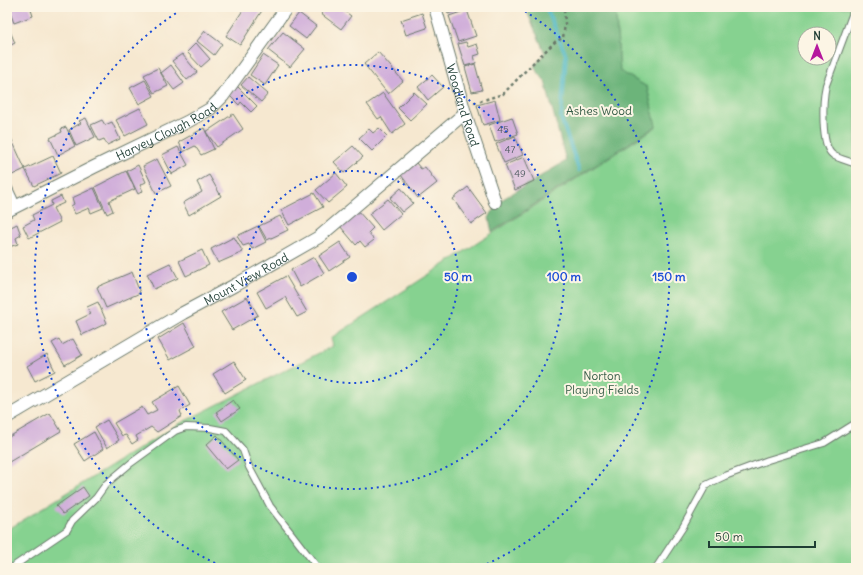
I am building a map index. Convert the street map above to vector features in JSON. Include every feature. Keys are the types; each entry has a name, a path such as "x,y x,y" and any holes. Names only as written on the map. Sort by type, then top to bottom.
{"street":[{"name":"Harvey Clough Road","path":"12,208 187,122 210,109 223,96 287,7"},
{"name":"Woodland Road","path":"435,7 465,110 495,202"},
{"name":"Mount View Road","path":"7,417 183,312 237,284 319,237 465,110"}],"lane":[{"path":"855,7 826,85 824,94 824,127 829,151 833,155 856,164"},
{"path":"7,184 12,208"},
{"path":"656,568 683,527 706,485 747,468 824,443 856,423"},
{"path":"11,568 67,530 72,521 96,498 106,484 126,467 175,432 186,427 210,428 226,431 242,450 249,467 270,506 318,568"}],"path":[{"path":"465,110 503,94 556,41 563,38 565,24 564,7"}],"green space":[{"name":"Ashes Wood","path":"525,7 615,7 620,71 647,87 656,126 492,232 489,218 498,202 566,161 545,81 534,67 545,53"},
{"name":"Norton Playing Fields","path":"615,7 856,7 856,568 7,568 7,530 179,424 333,346 331,338 656,127 647,87 620,71"}],"building":[{"path":"8,7 30,7 33,16 14,23"},
{"path":"245,7 260,7 263,9 240,45 226,36"},
{"path":"327,7 339,7 351,16 341,29 321,14"},
{"path":"446,7 466,7 448,14"},
{"path":"467,10 476,36 458,42 449,16"},
{"path":"299,13 316,26 306,39 289,26"},
{"path":"422,13 427,28 406,35 401,20"},
{"path":"7,24 15,43 7,47"},
{"path":"205,31 222,44 214,55 197,41"},
{"path":"283,32 305,49 290,67 268,50"},
{"path":"466,42 468,47 477,44 480,54 474,56 476,63 465,66 458,44"},
{"path":"196,43 210,59 201,67 187,52"},
{"path":"378,52 403,81 388,94 364,64"},
{"path":"182,54 197,72 187,80 172,61"},
{"path":"263,55 278,65 265,85 250,75"},
{"path":"475,64 482,90 472,92 465,67"},
{"path":"171,65 184,83 174,90 161,73"},
{"path":"158,68 168,86 154,93 144,75"},
{"path":"432,75 443,87 428,100 418,87"},
{"path":"248,77 268,94 261,102 241,85"},
{"path":"145,80 154,96 139,104 130,88"},
{"path":"237,86 257,106 251,112 241,102 239,105 229,95"},
{"path":"414,92 427,104 410,120 398,108"},
{"path":"383,93 405,124 392,134 381,117 378,119 367,104"},
{"path":"495,100 500,120 483,125 477,105"},
{"path":"140,108 148,124 125,136 116,120"},
{"path":"233,114 243,129 217,147 206,132"},
{"path":"512,117 518,134 495,142 489,125"},
{"path":"86,118 95,137 76,146 69,130 81,123 79,121"},
{"path":"102,120 105,125 112,122 120,139 107,145 104,139 99,141 91,125"},
{"path":"66,127 75,146 58,155 50,138 62,132 61,129"},
{"path":"204,128 214,149 201,155 195,146 183,152 179,142"},
{"path":"379,128 387,136 372,151 359,138 369,129 373,133"},
{"path":"7,129 25,169 8,177 7,175"},
{"path":"515,136 523,155 504,163 496,144"},
{"path":"353,146 363,157 344,173 334,162"},
{"path":"178,147 188,165 172,174 162,155"},
{"path":"53,156 61,173 34,186 25,169"},
{"path":"524,157 534,181 515,190 505,165"},
{"path":"157,159 171,186 156,193 143,166"},
{"path":"416,163 421,169 425,167 437,183 418,198 401,175"},
{"path":"138,165 146,182 140,185 143,191 138,194 127,171"},
{"path":"126,171 135,189 109,201 113,211 107,214 95,187"},
{"path":"336,173 347,187 328,203 316,190"},
{"path":"209,175 221,196 189,215 183,203 202,192 197,182"},
{"path":"468,187 487,213 471,224 453,199"},
{"path":"94,188 103,208 91,213 89,208 75,214 71,206 74,204 72,198"},
{"path":"401,188 413,203 402,212 390,198"},
{"path":"314,193 323,207 289,225 281,210"},
{"path":"61,196 64,203 53,208 60,222 29,238 23,226 34,220 32,215 52,205 51,201"},
{"path":"388,199 401,214 382,230 369,214"},
{"path":"357,210 373,228 368,233 374,240 365,247 360,241 356,245 340,226"},
{"path":"280,216 288,230 267,240 259,226"},
{"path":"17,224 21,235 16,238 18,244 9,247 7,243 7,229"},
{"path":"258,226 266,242 252,249 249,244 243,246 237,236"},
{"path":"234,237 243,252 218,263 211,249"},
{"path":"340,242 350,257 329,271 319,256"},
{"path":"202,250 209,265 186,276 179,261"},
{"path":"314,257 324,273 300,287 291,270"},
{"path":"170,263 178,278 154,289 147,274"},
{"path":"132,272 140,293 106,308 97,287"},
{"path":"286,276 307,312 297,317 285,297 266,308 257,292"},
{"path":"247,297 258,315 232,330 221,312"},
{"path":"98,302 107,323 82,335 76,321 90,314 87,307"},
{"path":"184,323 196,346 170,360 158,339"},
{"path":"59,339 62,345 73,339 82,355 65,365 52,343"},
{"path":"47,354 55,371 35,381 27,366"},
{"path":"234,361 246,380 225,393 213,374"},
{"path":"179,386 190,405 180,411 182,416 157,432 151,427 136,436 138,440 132,444 126,435 122,436 114,423 142,407 147,415 157,410 152,402"},
{"path":"233,400 240,409 222,421 216,412"},
{"path":"50,413 61,431 9,462 7,458 7,438"},
{"path":"107,420 119,440 107,448 95,427"},
{"path":"94,432 103,449 85,461 74,444"},
{"path":"217,435 238,460 226,469 206,445"},
{"path":"83,487 89,496 63,514 56,506"}],"waterway":[{"path":"546,7 566,55 561,118 579,170"}]}
